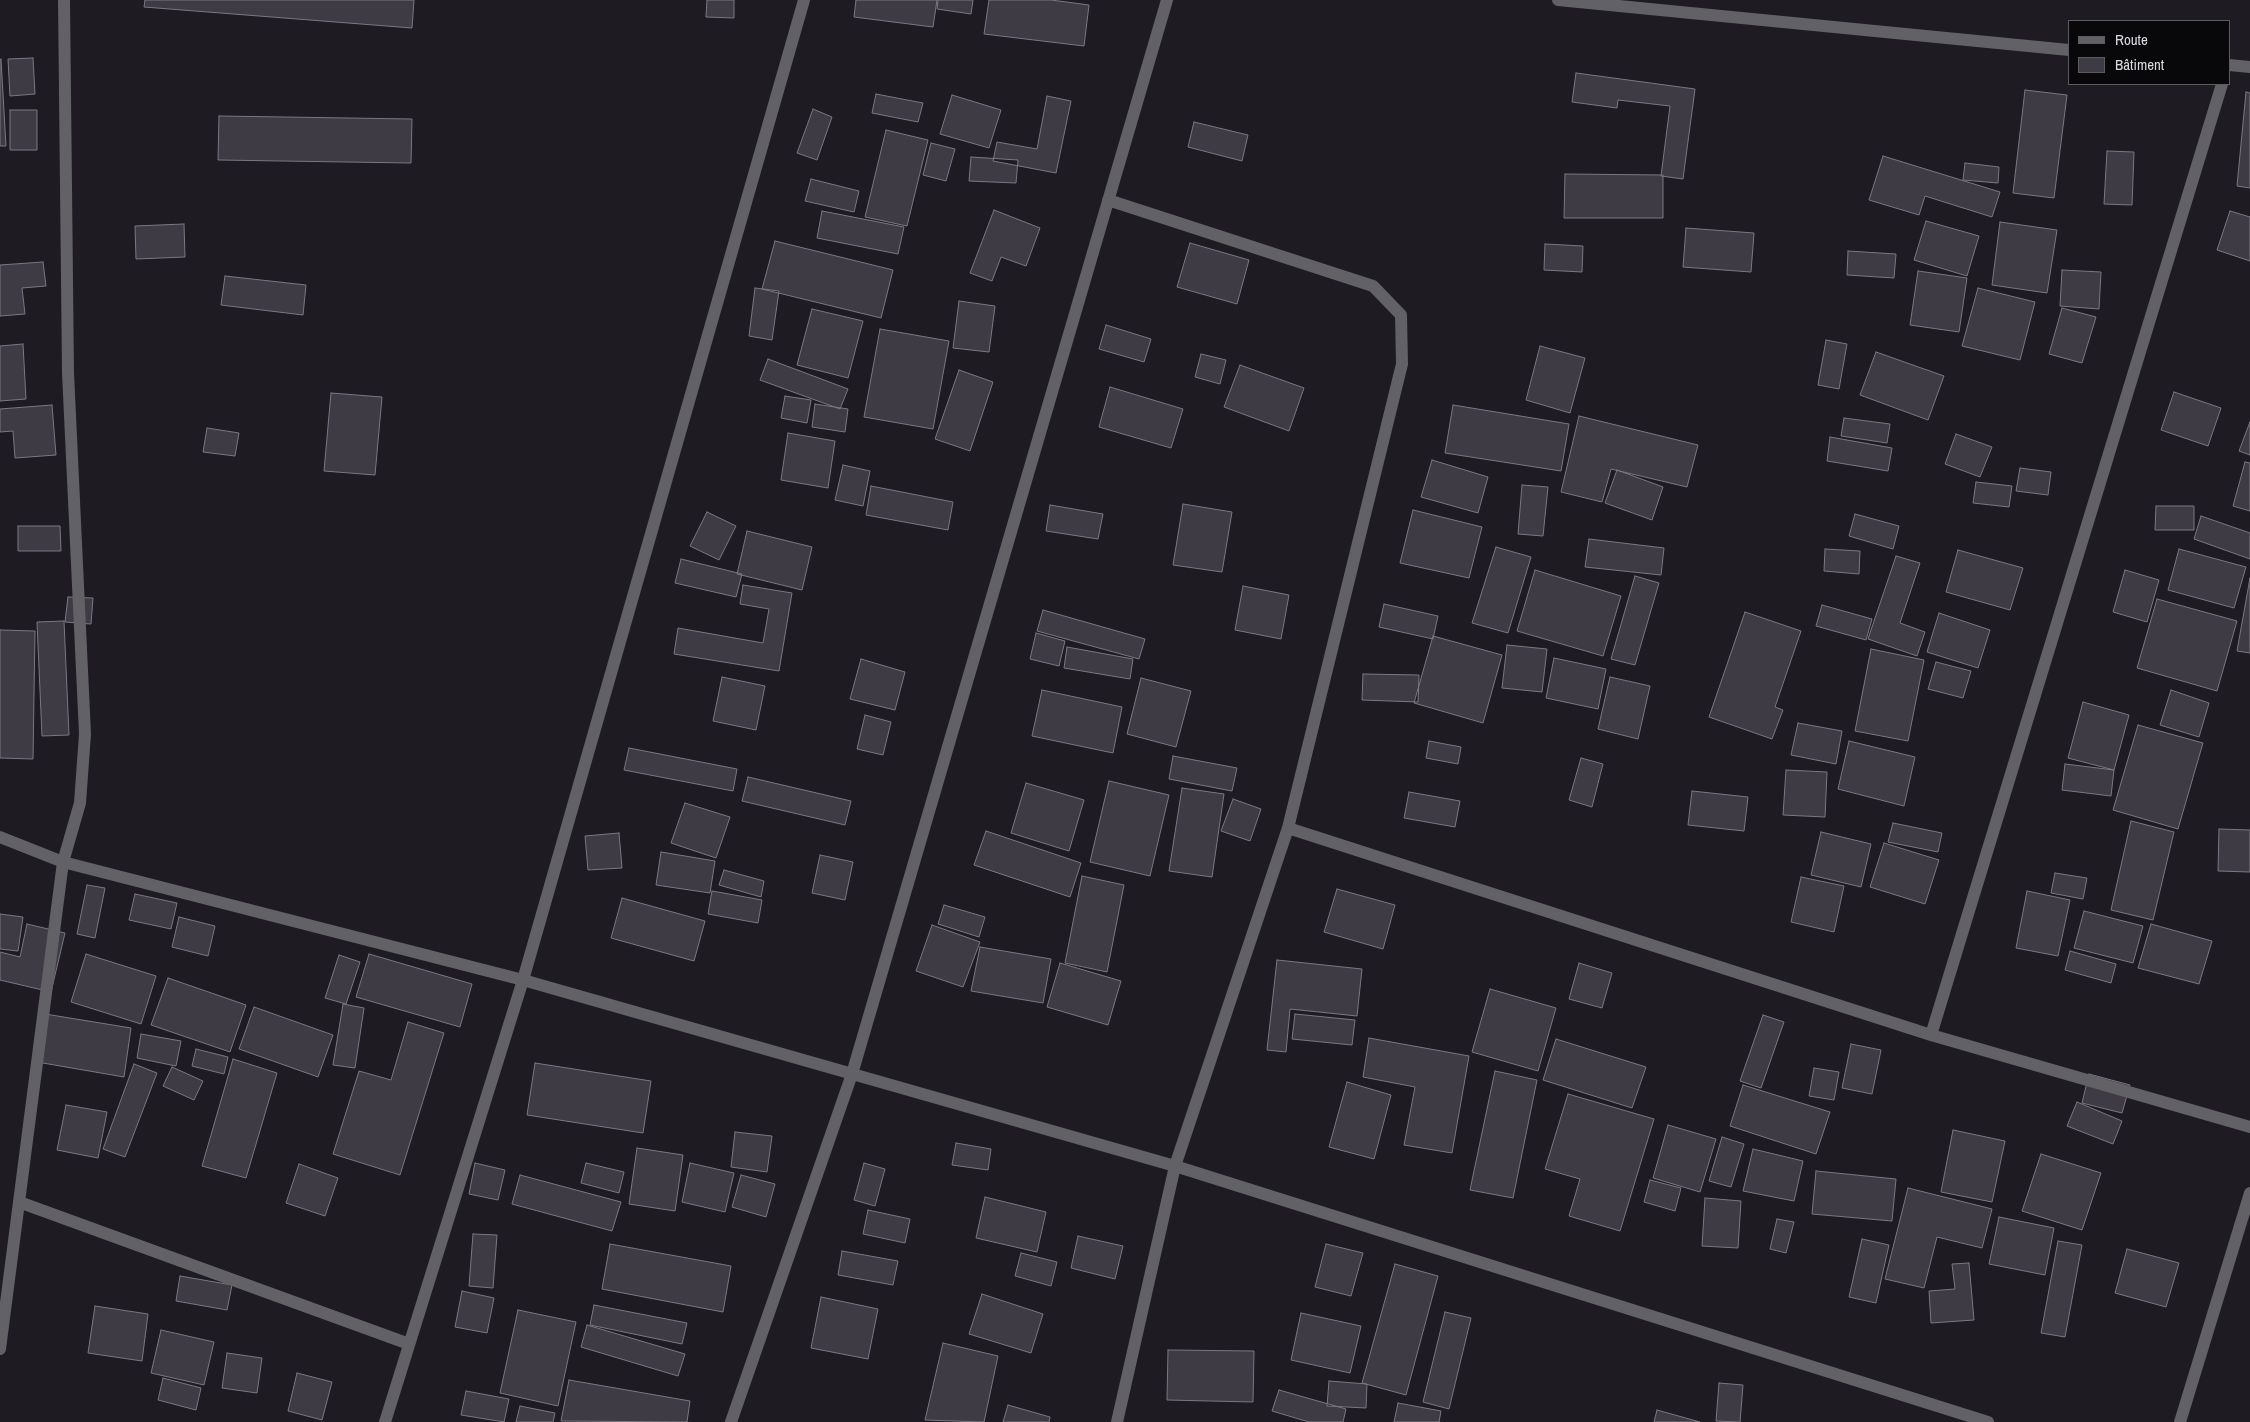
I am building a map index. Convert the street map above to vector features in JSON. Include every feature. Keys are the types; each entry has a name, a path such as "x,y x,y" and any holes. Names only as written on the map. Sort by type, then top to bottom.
{"street":[{"path":"0,1348 64,862 80,803 85,734 68,373 64,0"},
{"path":"385,1422 523,980 804,0"},
{"path":"731,1422 852,1074 1167,0"},
{"path":"1558,0 2068,50"},
{"path":"2230,65 2250,68"},
{"path":"1931,1035 2222,85"},
{"path":"1108,200 1373,286 1401,315 1402,364 1288,828 1176,1166 1117,1422"},
{"path":"1288,828 1931,1035 2250,1126"},
{"path":"0,837 64,862 523,980 1176,1166 1988,1422"},
{"path":"2180,1422 2250,1193"},
{"path":"19,1202 409,1344"}],"building":[{"path":"145,0 414,0 412,28 144,7"},
{"path":"707,0 734,0 734,18 706,17"},
{"path":"856,0 937,0 933,27 854,17"},
{"path":"938,0 973,0 971,14 937,9"},
{"path":"989,0 1051,0 1089,5 1084,46 984,34"},
{"path":"33,58 35,94 10,96 8,59"},
{"path":"1,59 6,146 0,146"},
{"path":"1576,73 1695,89 1683,179 1661,176 1670,106 1618,100 1617,108 1572,102"},
{"path":"2025,90 2067,95 2054,198 2013,193"},
{"path":"2246,92 2250,93 2250,188 2237,186"},
{"path":"876,94 923,103 918,122 872,113"},
{"path":"952,95 1001,110 989,148 940,134"},
{"path":"1047,96 1071,101 1056,173 993,161 997,142 1037,149"},
{"path":"813,109 832,117 817,160 797,153"},
{"path":"10,110 37,110 37,150 10,150"},
{"path":"219,116 412,119 411,163 218,160"},
{"path":"1194,122 1248,135 1242,161 1188,147"},
{"path":"886,130 928,140 907,226 865,217"},
{"path":"931,143 955,149 946,181 923,175"},
{"path":"2107,151 2134,152 2132,205 2104,204"},
{"path":"1883,156 2000,192 1992,217 1925,196 1919,215 1869,200"},
{"path":"971,157 1018,160 1016,183 969,181"},
{"path":"1965,163 1999,167 1998,183 1963,180"},
{"path":"1565,174 1663,175 1663,218 1564,218"},
{"path":"811,179 859,191 854,212 805,201"},
{"path":"994,210 1040,228 1026,266 1001,257 992,281 970,273"},
{"path":"822,211 904,227 898,254 817,238"},
{"path":"2230,211 2250,217 2250,261 2217,250"},
{"path":"1926,221 1979,236 1967,276 1914,260"},
{"path":"2000,222 2057,230 2047,293 1992,285"},
{"path":"184,224 185,257 136,259 135,226"},
{"path":"1686,228 1754,233 1751,272 1683,267"},
{"path":"775,241 893,270 881,318 762,289"},
{"path":"1190,243 1249,260 1237,304 1177,287"},
{"path":"1545,244 1583,246 1582,272 1544,270"},
{"path":"1848,251 1896,254 1894,278 1847,275"},
{"path":"43,262 46,286 22,288 25,314 0,316 0,265"},
{"path":"2062,270 2101,272 2099,309 2060,306"},
{"path":"1918,271 1967,278 1959,332 1910,325"},
{"path":"225,276 306,285 303,315 221,305"},
{"path":"755,288 779,291 772,340 749,336"},
{"path":"1978,288 2035,302 2020,360 1962,346"},
{"path":"959,301 995,306 989,352 953,348"},
{"path":"2062,308 2096,317 2082,363 2049,354"},
{"path":"812,309 863,321 848,378 797,365"},
{"path":"1106,325 1151,339 1144,362 1099,349"},
{"path":"880,329 949,341 933,429 864,417"},
{"path":"1826,340 1847,344 1839,389 1818,385"},
{"path":"23,344 26,399 0,401 0,346"},
{"path":"1540,346 1585,358 1570,413 1526,400"},
{"path":"1876,352 1944,376 1928,420 1860,395"},
{"path":"1201,354 1226,360 1220,384 1195,377"},
{"path":"768,359 848,389 840,409 760,380"},
{"path":"1240,365 1304,388 1289,431 1224,407"},
{"path":"959,370 993,382 970,451 935,439"},
{"path":"1110,387 1183,409 1171,448 1099,427"},
{"path":"2174,392 2221,408 2208,446 2161,430"},
{"path":"331,393 382,397 375,475 324,471"},
{"path":"785,396 811,400 807,423 781,418"},
{"path":"815,404 848,409 845,432 812,427"},
{"path":"52,405 56,455 15,458 13,431 0,432 0,409"},
{"path":"1453,405 1569,424 1561,471 1445,453"},
{"path":"1579,416 1698,445 1687,487 1611,469 1602,502 1561,492"},
{"path":"1844,418 1890,424 1887,443 1841,436"},
{"path":"2250,422 2250,455 2239,451"},
{"path":"207,428 239,433 235,456 203,452"},
{"path":"788,433 835,441 828,488 781,480"},
{"path":"1956,434 1992,447 1980,477 1945,464"},
{"path":"1830,437 1892,448 1888,471 1827,461"},
{"path":"1432,460 1488,477 1478,513 1421,497"},
{"path":"2245,462 2250,463 2250,511 2233,506"},
{"path":"843,465 870,471 863,506 835,500"},
{"path":"2020,468 2051,472 2048,495 2016,491"},
{"path":"1617,470 1663,487 1652,520 1605,503"},
{"path":"1976,482 2012,486 2009,507 1973,503"},
{"path":"1522,485 1548,487 1543,536 1518,534"},
{"path":"871,486 953,502 948,530 866,515"},
{"path":"1183,504 1232,512 1222,572 1173,565"},
{"path":"1050,505 1103,514 1098,539 1046,531"},
{"path":"2156,506 2194,506 2194,530 2155,530"},
{"path":"1413,510 1482,527 1469,578 1400,563"},
{"path":"707,512 736,526 719,560 690,546"},
{"path":"1855,514 1899,526 1893,549 1849,536"},
{"path":"2201,516 2250,533 2250,559 2194,539"},
{"path":"18,526 60,526 61,551 18,551"},
{"path":"747,531 812,547 802,590 737,574"},
{"path":"1589,539 1664,548 1661,575 1585,567"},
{"path":"1496,547 1531,557 1508,633 1472,623"},
{"path":"1825,549 1860,551 1859,574 1824,571"},
{"path":"2179,549 2246,567 2234,608 2168,590"},
{"path":"1958,550 2023,568 2010,610 1946,592"},
{"path":"1896,556 1920,563 1900,623 1925,632 1917,656 1868,639"},
{"path":"681,559 742,574 736,597 675,583"},
{"path":"1535,570 1621,596 1603,656 1517,631"},
{"path":"2125,570 2159,580 2147,622 2113,612"},
{"path":"1635,576 1659,583 1635,665 1611,659"},
{"path":"2250,578 2250,653 2237,651"},
{"path":"743,585 792,593 779,671 674,654 678,628 763,643 769,609 740,604"},
{"path":"1243,586 1289,595 1281,639 1235,630"},
{"path":"68,597 93,598 91,624 65,622"},
{"path":"2157,599 2237,621 2217,691 2137,668"},
{"path":"1384,604 1438,616 1433,639 1379,627"},
{"path":"1822,605 1872,619 1866,640 1816,626"},
{"path":"1043,610 1145,639 1139,659 1037,631"},
{"path":"1745,612 1801,631 1775,707 1783,710 1772,739 1709,717"},
{"path":"1939,613 1990,630 1978,668 1927,652"},
{"path":"64,621 69,735 42,736 37,622"},
{"path":"0,630 35,631 33,759 0,758"},
{"path":"1036,633 1065,641 1059,666 1030,659"},
{"path":"1433,636 1502,655 1483,723 1414,703"},
{"path":"1507,645 1547,649 1542,692 1502,688"},
{"path":"1067,647 1133,659 1130,679 1064,668"},
{"path":"1871,649 1924,660 1908,741 1855,731"},
{"path":"1554,658 1606,669 1598,709 1546,698"},
{"path":"861,659 905,672 895,710 850,699"},
{"path":"1936,662 1971,671 1963,698 1928,689"},
{"path":"1363,674 1419,675 1418,702 1362,700"},
{"path":"722,677 765,686 756,730 713,721"},
{"path":"1610,677 1650,686 1638,739 1598,729"},
{"path":"1141,678 1191,691 1176,747 1127,734"},
{"path":"1042,690 1122,707 1113,753 1032,736"},
{"path":"2171,690 2209,703 2199,737 2160,725"},
{"path":"2083,702 2129,715 2114,770 2068,758"},
{"path":"865,715 891,722 883,755 857,749"},
{"path":"1798,723 1842,731 1836,764 1791,755"},
{"path":"2138,725 2203,743 2178,829 2113,810"},
{"path":"1429,741 1461,747 1458,764 1426,758"},
{"path":"1849,741 1915,757 1904,806 1838,789"},
{"path":"629,748 737,769 733,791 624,770"},
{"path":"1173,756 1237,768 1232,791 1169,779"},
{"path":"1581,758 1603,764 1592,807 1569,800"},
{"path":"2065,764 2114,770 2111,796 2062,790"},
{"path":"1786,770 1827,772 1825,817 1783,815"},
{"path":"748,777 851,801 845,825 742,801"},
{"path":"1109,781 1169,795 1150,876 1090,862"},
{"path":"1026,783 1084,800 1069,851 1011,833"},
{"path":"1182,788 1224,794 1212,877 1169,871"},
{"path":"1692,791 1748,797 1744,831 1688,825"},
{"path":"1409,792 1460,801 1455,827 1404,818"},
{"path":"1233,799 1261,809 1250,841 1221,831"},
{"path":"685,803 730,817 716,858 671,843"},
{"path":"2131,821 2174,832 2153,920 2111,910"},
{"path":"1893,823 1942,833 1938,852 1888,842"},
{"path":"2219,829 2250,830 2250,872 2218,871"},
{"path":"986,831 1081,863 1070,897 974,865"},
{"path":"1821,832 1871,844 1861,887 1811,875"},
{"path":"619,833 622,868 588,870 585,836"},
{"path":"1884,843 1939,860 1925,904 1870,887"},
{"path":"661,852 715,861 710,893 656,885"},
{"path":"820,855 853,862 845,900 812,893"},
{"path":"724,870 764,881 761,897 719,885"},
{"path":"2055,873 2087,878 2083,899 2051,893"},
{"path":"1082,876 1124,885 1107,972 1065,963"},
{"path":"1801,877 1844,886 1834,932 1791,922"},
{"path":"87,885 105,888 95,938 77,934"},
{"path":"1337,889 1395,905 1383,949 1324,932"},
{"path":"712,891 762,900 758,923 708,914"},
{"path":"2027,891 2070,900 2058,956 2016,948"},
{"path":"135,894 177,903 171,929 129,920"},
{"path":"622,898 705,921 694,961 611,938"},
{"path":"944,905 985,917 979,937 938,924"},
{"path":"2084,911 2143,926 2133,963 2074,948"},
{"path":"0,914 23,917 18,951 0,949"},
{"path":"179,917 215,926 208,956 172,947"},
{"path":"27,924 65,933 51,992 0,980 0,952 20,957"},
{"path":"2151,924 2212,941 2199,984 2138,968"},
{"path":"932,925 980,942 963,987 916,971"},
{"path":"980,947 1051,959 1043,1003 971,991"},
{"path":"2070,951 2116,964 2111,983 2065,970"},
{"path":"86,954 156,976 141,1024 71,1002"},
{"path":"369,954 472,984 460,1027 356,997"},
{"path":"339,955 360,962 346,1004 325,998"},
{"path":"1277,960 1362,969 1357,1016 1290,1009 1286,1052 1267,1050"},
{"path":"1060,963 1121,981 1108,1025 1047,1007"},
{"path":"1579,963 1612,973 1602,1008 1569,999"},
{"path":"168,978 246,1005 230,1052 151,1025"},
{"path":"1490,989 1556,1008 1538,1071 1472,1052"},
{"path":"343,1004 364,1008 355,1068 333,1065"},
{"path":"254,1007 333,1035 318,1077 239,1049"},
{"path":"45,1014 131,1028 124,1077 37,1062"},
{"path":"1295,1014 1355,1020 1352,1045 1292,1039"},
{"path":"1763,1015 1784,1022 1761,1088 1740,1081"},
{"path":"408,1022 444,1033 400,1175 333,1154 359,1071 391,1080"},
{"path":"141,1034 181,1041 176,1066 137,1058"},
{"path":"1369,1038 1469,1056 1452,1153 1404,1145 1415,1087 1363,1077"},
{"path":"1556,1039 1646,1067 1632,1108 1543,1080"},
{"path":"1851,1044 1881,1050 1872,1094 1842,1088"},
{"path":"196,1049 228,1057 224,1074 192,1066"},
{"path":"233,1059 277,1073 246,1178 202,1166"},
{"path":"535,1063 651,1081 643,1133 527,1115"},
{"path":"134,1064 157,1073 125,1157 103,1149"},
{"path":"172,1067 203,1081 194,1100 163,1086"},
{"path":"1814,1068 1839,1072 1834,1100 1809,1096"},
{"path":"1495,1071 1537,1080 1513,1198 1470,1190"},
{"path":"2089,1074 2130,1085 2122,1113 2082,1103"},
{"path":"1347,1082 1391,1095 1374,1159 1329,1147"},
{"path":"1743,1085 1830,1112 1816,1154 1730,1126"},
{"path":"1568,1094 1654,1119 1620,1231 1569,1216 1580,1179 1545,1169"},
{"path":"2077,1102 2122,1121 2113,1144 2067,1126"},
{"path":"66,1105 107,1112 98,1158 57,1150"},
{"path":"1668,1125 1716,1139 1700,1192 1653,1178"},
{"path":"1953,1130 2005,1141 1992,1202 1941,1192"},
{"path":"735,1132 772,1136 767,1172 731,1167"},
{"path":"1722,1137 1744,1144 1731,1187 1709,1181"},
{"path":"956,1143 991,1149 988,1170 952,1165"},
{"path":"637,1148 683,1155 675,1211 629,1204"},
{"path":"1753,1149 1803,1161 1794,1201 1743,1191"},
{"path":"2041,1154 2101,1173 2082,1230 2022,1211"},
{"path":"475,1163 505,1170 498,1200 469,1194"},
{"path":"586,1163 624,1172 619,1193 581,1183"},
{"path":"690,1163 734,1173 725,1212 682,1202"},
{"path":"864,1163 885,1169 875,1206 854,1200"},
{"path":"299,1164 338,1178 325,1216 286,1203"},
{"path":"1816,1171 1896,1179 1892,1221 1812,1214"},
{"path":"520,1175 621,1202 612,1231 512,1204"},
{"path":"741,1175 775,1184 766,1217 732,1207"},
{"path":"1650,1180 1681,1188 1675,1211 1644,1202"},
{"path":"1908,1188 1992,1209 1982,1248 1937,1237 1924,1288 1885,1279"},
{"path":"985,1197 1046,1212 1037,1252 976,1238"},
{"path":"1705,1198 1741,1201 1738,1248 1702,1246"},
{"path":"868,1210 910,1219 905,1243 863,1234"},
{"path":"1999,1217 2054,1228 2045,1275 1989,1264"},
{"path":"1777,1219 1794,1222 1786,1253 1770,1249"},
{"path":"473,1234 497,1235 493,1288 469,1286"},
{"path":"1078,1236 1123,1246 1115,1279 1071,1268"},
{"path":"1862,1239 1889,1245 1876,1303 1849,1297"},
{"path":"2058,1241 2082,1245 2065,1337 2041,1333"},
{"path":"610,1244 731,1266 723,1312 602,1289"},
{"path":"1326,1244 1363,1253 1351,1296 1315,1287"},
{"path":"2127,1249 2179,1263 2166,1307 2115,1293"},
{"path":"842,1251 898,1261 893,1285 838,1275"},
{"path":"1021,1253 1057,1262 1051,1286 1015,1276"},
{"path":"1969,1263 1974,1320 1931,1323 1929,1291 1955,1289 1952,1264"},
{"path":"1395,1264 1438,1276 1406,1395 1362,1383"},
{"path":"180,1276 232,1285 227,1310 176,1301"},
{"path":"462,1291 494,1298 487,1333 455,1327"},
{"path":"982,1294 1043,1314 1031,1353 969,1334"},
{"path":"821,1297 878,1309 868,1359 811,1348"},
{"path":"594,1305 687,1323 682,1344 590,1325"},
{"path":"95,1306 148,1314 142,1361 88,1353"},
{"path":"518,1310 576,1322 558,1406 500,1393"},
{"path":"1445,1312 1471,1318 1449,1409 1423,1402"},
{"path":"1301,1313 1361,1326 1350,1373 1291,1360"},
{"path":"587,1325 685,1354 678,1376 581,1347"},
{"path":"161,1330 214,1342 204,1385 151,1373"},
{"path":"943,1343 998,1356 984,1422 925,1420"},
{"path":"1168,1350 1254,1351 1253,1402 1167,1400"},
{"path":"227,1353 262,1358 257,1393 222,1388"},
{"path":"297,1373 332,1382 322,1420 288,1411"},
{"path":"163,1378 201,1388 196,1410 158,1400"},
{"path":"569,1380 690,1401 687,1422 561,1421"},
{"path":"1329,1381 1367,1384 1366,1408 1327,1406"},
{"path":"1719,1383 1743,1385 1740,1422 1716,1421"},
{"path":"1279,1390 1346,1409 1343,1422 1309,1422 1272,1411"},
{"path":"466,1391 509,1399 504,1422 461,1415"},
{"path":"1398,1403 1441,1411 1439,1422 1394,1422"},
{"path":"1008,1405 1050,1417 1049,1422 1003,1422"},
{"path":"520,1406 555,1413 553,1422 516,1422"},
{"path":"1657,1410 1700,1422 1654,1422"}]}
